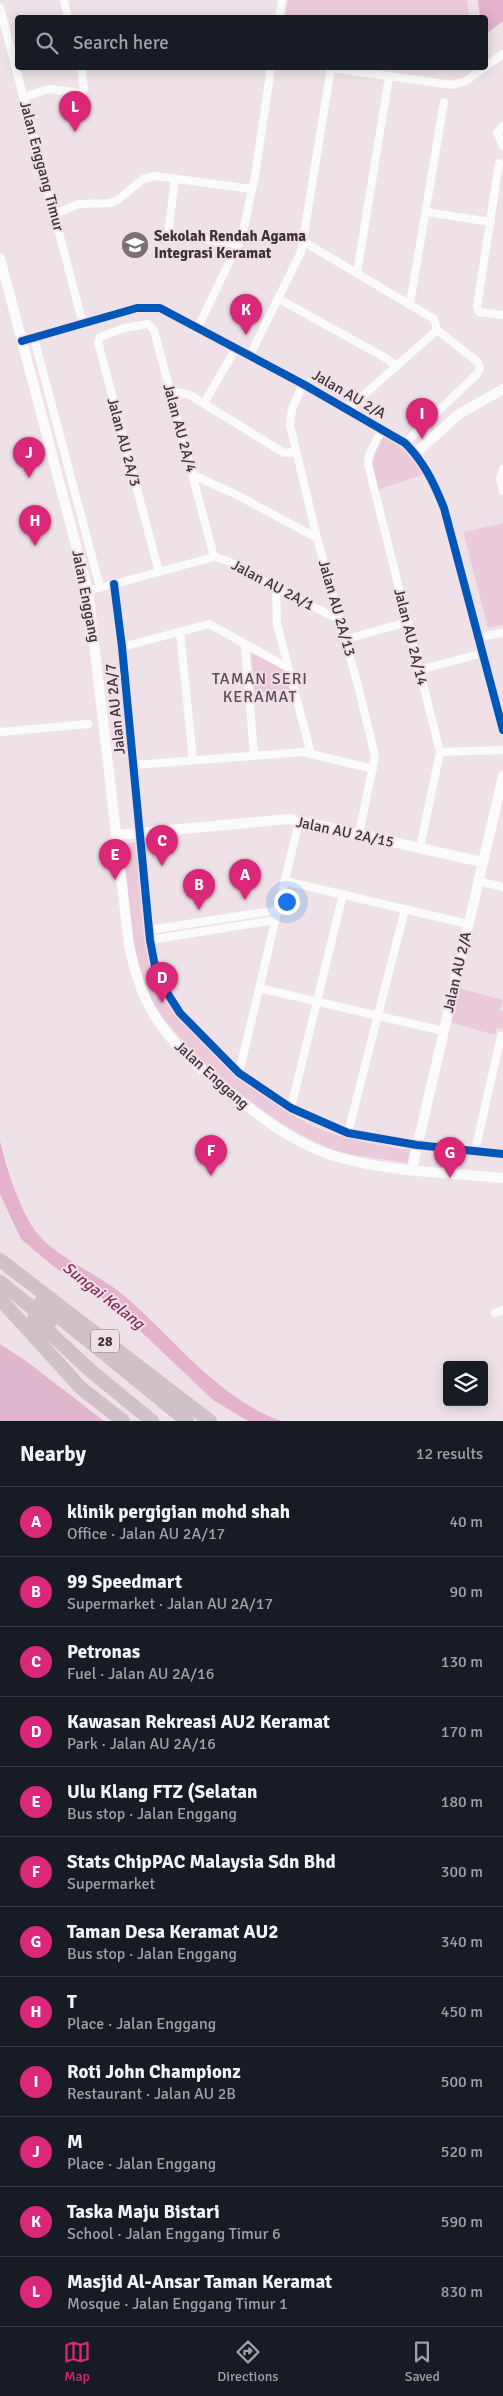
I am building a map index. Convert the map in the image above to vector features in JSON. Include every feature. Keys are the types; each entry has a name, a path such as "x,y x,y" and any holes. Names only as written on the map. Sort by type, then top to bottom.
{"highway":[{"name":"28","path":"0,1260 210,1421"},
{"path":"0,1268 187,1421"},
{"name":"28","path":"0,1282 177,1421"},
{"path":"0,1287 91,1371 152,1421"},
{"path":"0,1299 81,1388 123,1421"}],"street":[{"path":"64,0 67,15"},
{"path":"280,15 282,0"},
{"name":"Jalan Enggang Timur","path":"0,8 15,64"},
{"path":"488,65 503,54"},
{"name":"Jalan Enggang Timur","path":"17,70 83,324"},
{"path":"24,97 49,89 82,93 84,88 80,70"},
{"path":"198,327 239,244 252,189 271,70"},
{"path":"250,355 298,260 304,242 331,70"},
{"path":"344,70 444,86 466,81 481,70"},
{"path":"357,273 389,77"},
{"path":"410,304 444,102"},
{"path":"501,127 497,134 503,146"},
{"path":"499,163 477,307 480,312 503,315"},
{"path":"54,214 79,204 110,203 119,199 143,179 155,176 252,189"},
{"path":"176,179 169,227 170,232 175,235 239,244"},
{"path":"426,212 490,222"},
{"path":"304,242 434,319 437,330 478,362 480,368 478,374 405,443"},
{"name":"Jalan Enggang","path":"0,258 88,591 116,834 134,968 140,988 154,1014 168,1036 206,1073 285,1135 342,1158 412,1169 503,1178"},
{"path":"279,299 397,366"},
{"name":"Jalan AU 2/A","path":"22,341 137,308 151,307 170,311 348,409 405,443 416,453 431,476 444,508 503,730"},
{"name":"Jalan AU 2A/4","path":"124,328 148,324 154,330 214,557"},
{"name":"Jalan AU 2A/3","path":"124,328 100,337 98,342 159,572"},
{"path":"348,409 437,330"},
{"path":"34,338 100,587"},
{"path":"204,403 236,348"},
{"name":"Jalan AU 2A/13","path":"303,384 290,417 296,452 375,756 359,834"},
{"path":"416,453 459,414 503,389"},
{"path":"171,391 190,395 284,453 296,452"},
{"name":"Jalan AU 2A/14","path":"382,429 369,455 368,464 440,752 420,848"},
{"path":"503,469 500,479 503,491"},
{"path":"193,475 235,494 317,538"},
{"name":"Jalan AU 2A/1","path":"88,591 214,557 228,561 276,588 340,620"},
{"name":"Jalan AU 2A/7","path":"114,584 141,832 150,940 157,977 180,1013 239,1073 291,1108 348,1133 417,1145 503,1154"},
{"path":"276,588 277,624 310,754"},
{"path":"346,639 408,622"},
{"path":"122,647 209,624 287,667"},
{"path":"180,632 193,760"},
{"path":"479,637 503,632"},
{"path":"245,645 254,754"},
{"path":"419,670 483,653"},
{"path":"0,732 88,724"},
{"path":"440,752 503,750"},
{"path":"134,765 292,752 310,754 373,769"},
{"name":"Jalan AU 2/A","path":"412,1169 482,862 501,796 503,776"},
{"name":"Jalan AU 2A/15","path":"116,834 275,820 299,821 482,862"},
{"path":"239,1073 299,821"},
{"path":"285,881 468,924"},
{"path":"478,881 503,887"},
{"path":"291,1108 343,894"},
{"path":"348,1133 405,909"},
{"path":"149,930 278,910"},
{"path":"150,940 275,920"},
{"path":"259,988 443,1031"},
{"path":"475,1151 501,1036"},
{"path":"495,1313 503,1310"}],"shaded area":[{"path":"288,0 467,0 469,15 285,15"},
{"path":"383,436 408,449 425,474 377,490 372,462"},
{"path":"503,523 503,625 488,628 463,532"},
{"path":"251,653 284,669 290,689 255,693"},
{"path":"138,842 144,931 150,966 155,980 183,1022 227,1066 277,1105 322,1130 333,1134 410,1150 408,1163 341,1152 316,1142 288,1127 258,1107 229,1084 201,1060 177,1034 157,1009 144,986 134,953 123,844"},
{"path":"459,988 503,1000 500,1010 503,1011 503,1029 497,1028 495,1035 450,1022"},
{"path":"0,1344 26,1361 104,1421 0,1421"}],"water":[{"path":"478,0 503,0 503,21 488,32 488,15 480,15"},
{"name":"Sungai Kelang","path":"0,1141 9,1174 28,1220 51,1247 122,1294 196,1365 235,1397 281,1421 248,1421 213,1400 114,1306 53,1266 21,1239 0,1194"}],"cycle path":[{"path":"22,341 137,308 160,308 303,384 405,443 428,473 444,508 503,730"},
{"path":"114,584 122,647 150,940 157,977 180,1013 239,1073 291,1108 348,1133 417,1145 503,1154"}],"place":[{"name":"Masjid Al-Ansar Taman Keramat","path":"75,132"},
{"name":"Sekolah Rendah Agama Integrasi Keramat","path":"135,245"},
{"name":"Taska Maju Bistari","path":"246,335"},
{"name":"Roti John Championz","path":"422,439"},
{"name":"M","path":"29,478"},
{"name":"T","path":"35,546"},
{"name":"Petronas","path":"162,866"},
{"name":"Ulu Klang FTZ (Selatan","path":"115,880"},
{"name":"klinik pergigian mohd shah","path":"245,900"},
{"name":"99 Speedmart","path":"199,910"},
{"name":"Kawasan Rekreasi AU2 Keramat","path":"162,1003"},
{"name":"Stats ChipPAC Malaysia Sdn Bhd","path":"211,1176"},
{"name":"Taman Desa Keramat AU2","path":"450,1178"}],"district":[{"name":"TAMAN SERI KERAMAT","path":"260,687"}]}
